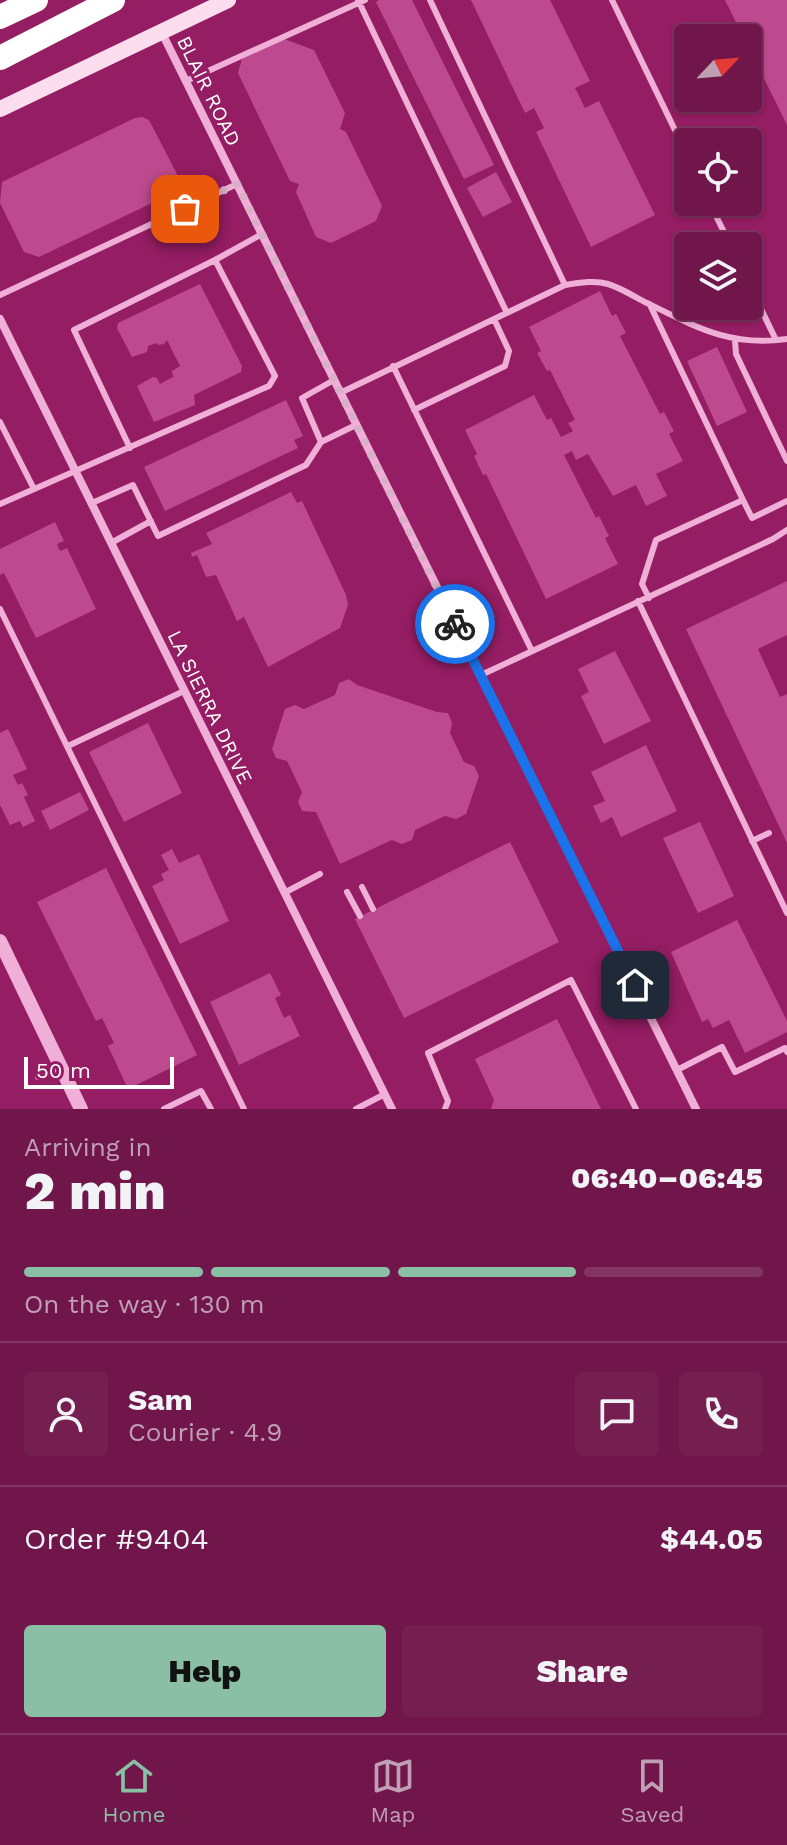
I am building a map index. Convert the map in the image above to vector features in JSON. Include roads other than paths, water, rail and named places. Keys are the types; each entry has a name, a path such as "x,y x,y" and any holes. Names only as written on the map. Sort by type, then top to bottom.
{"highway":[{"path":"0,17 36,0"},
{"path":"0,58 113,0"}],"main road":[{"path":"0,109 228,0"}],"street":[{"name":"BLAIR ROAD","path":"162,33 696,1109"},
{"name":"LA SIERRA DRIVE","path":"0,319 392,1109"},
{"path":"0,941 81,1109"}],"lane":[{"path":"430,0 565,285"},
{"path":"612,0 674,128"},
{"path":"186,81 360,1 507,313"},
{"path":"0,295 237,184"},
{"path":"130,448 74,330 262,234"},
{"path":"0,504 269,386 275,376 215,260"},
{"path":"340,393 565,285 589,282 608,284 694,326 735,340 787,339"},
{"path":"650,305 752,518 787,501"},
{"path":"762,311 776,340"},
{"path":"414,410 505,366 509,351 494,319"},
{"path":"735,340 736,354 787,461"},
{"path":"393,366 532,651"},
{"path":"321,442 302,398 334,380"},
{"path":"0,422 34,489"},
{"path":"92,503 133,485 158,536 306,465 321,442 356,425"},
{"path":"649,598 642,584 656,540 743,500"},
{"path":"111,543 151,521"},
{"path":"481,675 787,530"},
{"path":"638,601 787,913"},
{"path":"0,609 244,1109"},
{"path":"68,746 184,691"},
{"path":"752,841 769,833"},
{"path":"284,893 320,874"},
{"path":"362,887 373,909"},
{"path":"347,892 360,916"},
{"path":"445,1109 448,1101 428,1053 571,980 636,1109"},
{"path":"677,1070 722,1047 735,1072 785,1048 787,1052"},
{"path":"38,1077 60,1066"},
{"path":"164,1109 201,1091 211,1109"},
{"path":"356,1109 385,1094"}]}
